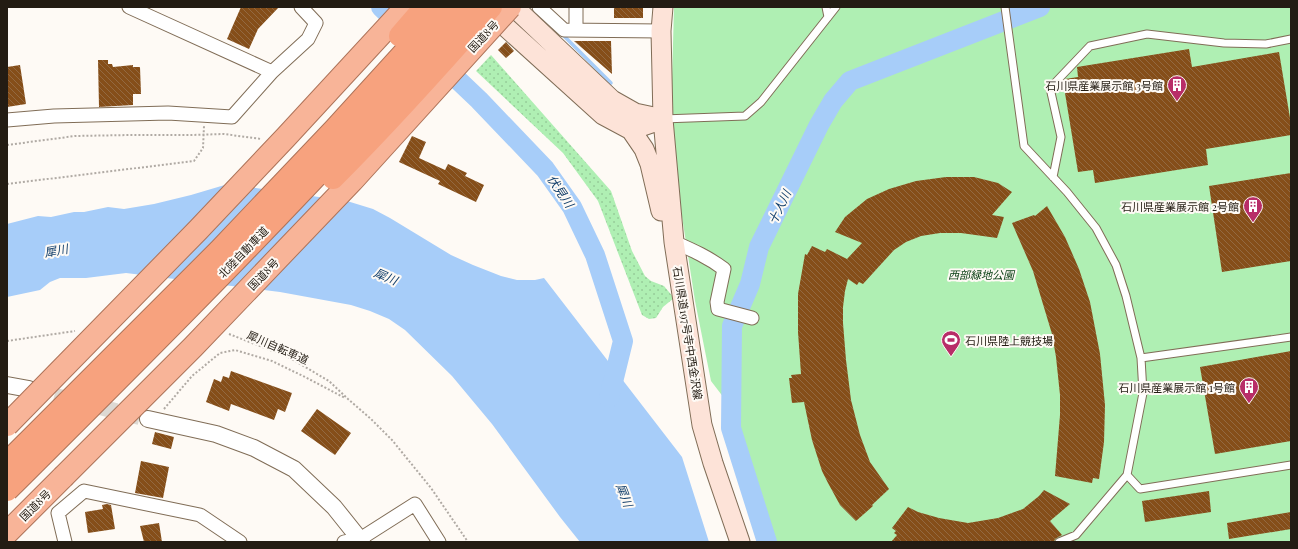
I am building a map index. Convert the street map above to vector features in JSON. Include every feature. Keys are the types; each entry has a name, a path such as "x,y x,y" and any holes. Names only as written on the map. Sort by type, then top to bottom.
{"highway":[{"path":"7,425 198,230 406,7"},
{"path":"92,392 174,283 353,86 390,48 425,7"},
{"name":"北陸自動車道","path":"7,490 219,250 335,129 446,7"},
{"name":"北陸自動車道","path":"7,463 92,392 241,255 347,142 470,7"},
{"path":"92,392 141,363 254,256 370,141 423,85 491,7"},
{"name":"国道8号","path":"7,533 193,347 352,182 510,7"}],"main road":[{"path":"484,7 603,115 631,130 644,149 650,164 661,211 674,242"},
{"path":"514,7 612,100 635,113 663,119"},
{"name":"石川県道197号寺中西金沢線","path":"662,7 661,31 663,119 674,242 702,425 713,464 740,542"},
{"path":"631,130 663,119"}],"street":[{"path":"129,7 272,72"},
{"path":"7,120 54,116 168,113 232,117 272,72 308,39 316,23 301,7"},
{"path":"539,7 564,30 661,31"},
{"path":"576,7 576,30"},
{"path":"674,242 699,252 724,269 716,302 718,309 752,318"},
{"path":"7,385 29,389"},
{"path":"148,419 216,434 254,448 294,469 334,507 361,540"},
{"path":"65,542 58,513 84,491 200,515 240,542"},
{"path":"344,542 361,540 415,504 439,542"}],"lane":[{"path":"826,7 828,17"},
{"path":"663,119 745,116 761,102 836,7"},
{"path":"1005,7 1024,146 1054,177 1096,228 1116,265 1126,296 1141,358 1143,393 1127,475 1076,534 1060,542"},
{"path":"1054,177 1062,137 1050,88 1090,46 1146,34 1238,43 1266,44 1291,39"},
{"path":"1141,358 1291,337"},
{"path":"1127,475 1140,489 1291,465"}],"path":[{"path":"7,145 75,136 224,134 263,140"},
{"path":"7,184 194,161 203,148 203,135"},
{"path":"7,341 82,331"},
{"name":"犀川自転車道","path":"225,332 263,346 293,360 329,381 392,440 431,488 468,542"},
{"path":"163,410 192,376 220,353 235,350 272,361 305,376 348,399"}],"green space":[{"name":"西部緑地公園","path":"674,7 1291,7 1291,542 771,542 746,456 737,415 711,381 695,301 673,158 672,81"},
{"path":"491,55 611,191 632,251 645,276 651,281 664,286 674,298 663,307 656,318 649,319 642,315 598,201 563,153 476,71"}],"water":[{"name":"犀川","path":"228,184 347,201 373,209 451,255 501,276 517,280 535,280 544,278 682,457 709,542 580,542 492,424 452,376 405,330 389,319 370,311 351,305 280,292 126,273 86,278 60,278 50,282 40,290 7,297 7,224 38,216 51,217 108,207 124,209 154,204"}],"building":[{"path":"241,7 279,7 258,29 249,49 227,39"},
{"path":"614,7 643,7 643,18 614,18"},
{"path":"574,41 611,41 612,74"},
{"path":"506,42 514,51 506,58 498,50"},
{"name":"石川県産業展示館 3号館","path":"1189,49 1192,67 1279,52 1291,124 1291,135 1206,149 1208,165 1095,183 1093,170 1078,172 1063,81 1065,79 1078,77 1077,67"},
{"path":"98,60 108,60 108,64 112,64 113,67 133,65 133,67 140,67 141,94 133,94 133,105 99,107"},
{"path":"20,65 26,104 7,107 7,67"},
{"path":"412,136 426,142 419,158 445,170 448,164 467,173 465,176 484,185 476,202 438,184 440,181 399,162"},
{"name":"石川県産業展示館 2号館","path":"1291,173 1291,261 1222,272 1209,186"},
{"path":"946,177 974,177 998,183 1012,192 992,215 1004,217 997,238 961,233 940,233 921,236 906,242 894,250 863,284 859,282 857,285 848,279 843,307 843,323 851,400 860,435 870,462 889,489 856,521 840,505 822,471 812,440 804,402 792,403 789,378 792,378 791,375 801,374 798,332 798,294 805,254 807,255 812,246 825,252 827,249 847,259 862,243 835,232 845,217 867,199 889,189 916,181"},
{"path":"1047,206 1065,237 1079,269 1090,302 1100,354 1105,405 1104,442 1099,479 1093,478 1092,483 1055,476 1060,415 1060,395 1056,357 1052,334 1033,271 1012,223 1034,215 1035,216"},
{"name":"石川県産業展示館 1号館","path":"1291,351 1291,441 1215,454 1200,367"},
{"path":"231,371 292,393 285,412 278,409 274,420 231,404 229,411 206,402 214,379 221,382 223,376 229,378"},
{"path":"317,409 351,433 335,455 301,431"},
{"path":"155,432 174,437 171,449 152,444"},
{"path":"141,461 169,467 163,498 135,493"},
{"path":"1044,490 1070,504 1050,521 1062,535 1055,539 1054,542 891,542 897,535 894,533 896,531 892,528 908,507 918,512 939,518 968,523 998,518 1023,509"},
{"path":"1209,491 1211,512 1145,522 1142,501"},
{"path":"102,505 111,505 115,529 88,533 85,512 103,509"},
{"path":"1291,512 1291,529 1229,539 1227,523"},
{"path":"159,523 162,542 144,542 140,526"}],"waterway":[{"name":"伏見川","path":"381,7 405,30"},
{"name":"十人川","path":"767,542 731,428 732,326 750,284 759,247 819,125 833,101 850,81 1040,7"},
{"path":"562,34 611,83"},
{"name":"伏見川","path":"439,62 479,100 545,169 572,207 595,255 623,341 609,398"}],"tunnel":[{"path":"31,390 148,419"}],"place":[{"name":"石川県産業展示館 3号館","path":"1177,102"},
{"name":"石川県産業展示館 2号館","path":"1253,223"},
{"name":"石川県陸上競技場","path":"951,357"},
{"name":"石川県産業展示館 1号館","path":"1249,404"}]}
